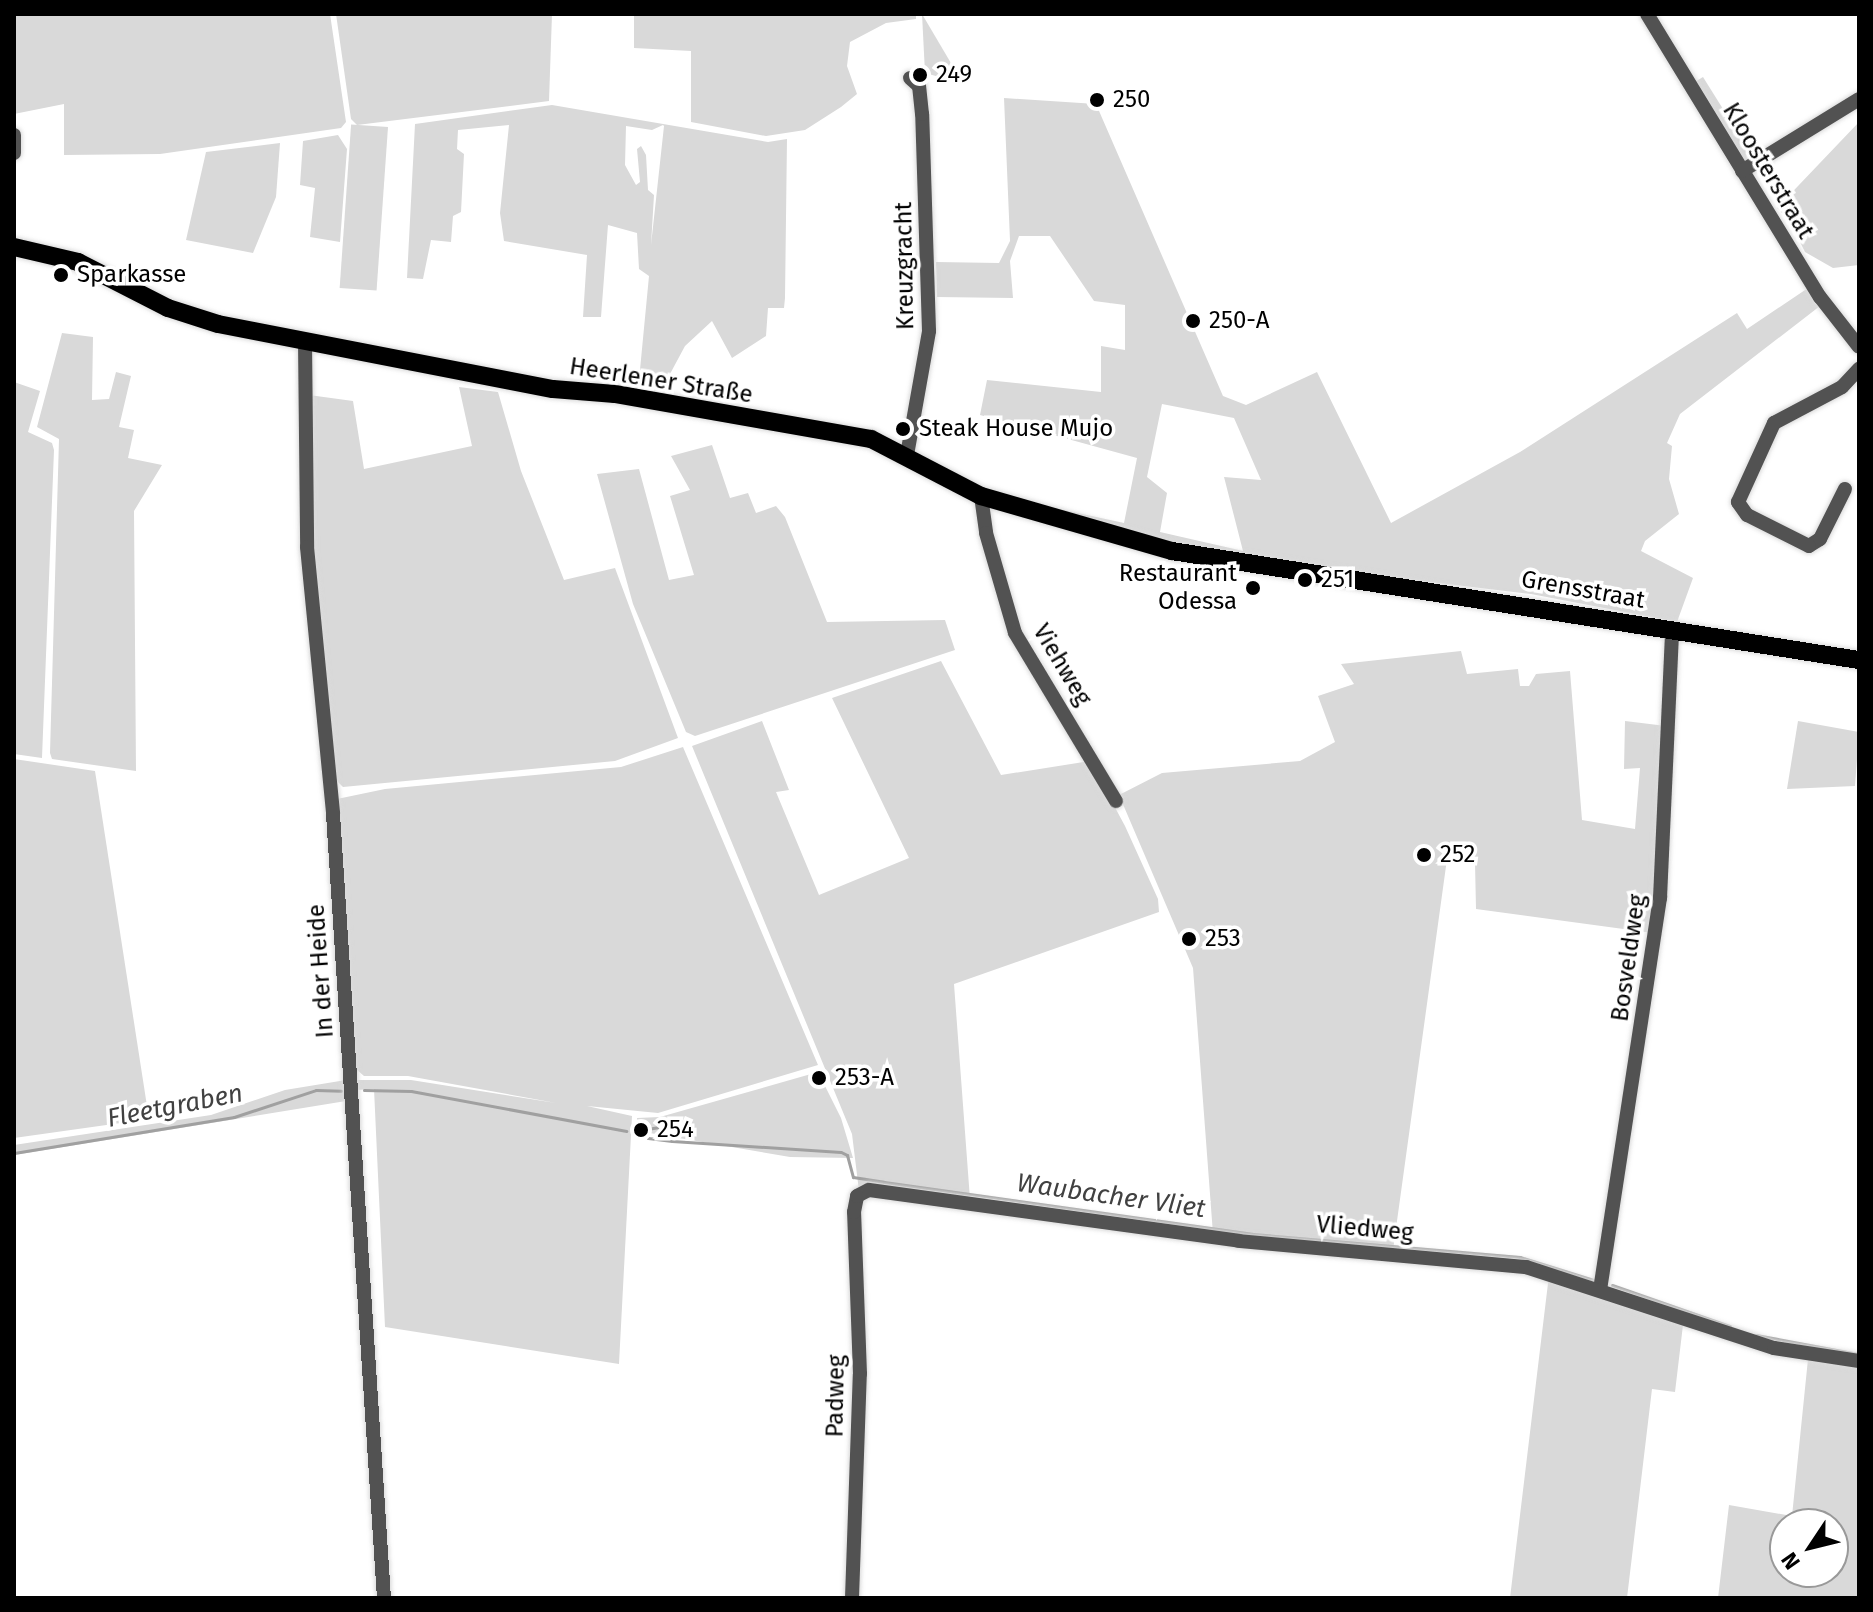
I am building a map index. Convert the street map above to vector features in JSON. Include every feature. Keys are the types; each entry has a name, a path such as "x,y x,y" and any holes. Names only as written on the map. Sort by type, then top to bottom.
{"main road":[{"name":"Heerlener Straße","path":"14,247 87,265 197,319 553,389 603,392 729,417 834,431 907,455 981,496 1172,551 1298,572"},
{"name":"Grensstraat","path":"1298,572 1859,660"}],"street":[{"name":"Kloosterstraat","path":"1647,14 1820,297 1859,347"},
{"name":"Kreuzgracht","path":"907,455 929,331 922,114 919,86 910,78"},
{"path":"1742,171 1859,99"},
{"path":"14,135 14,153"},
{"name":"In der Heide","path":"305,341 307,547 333,814 384,1598"},
{"path":"1845,489 1820,539 1809,546 1747,515 1738,502 1774,423 1842,387 1859,369"},
{"name":"Viehweg","path":"981,496 986,533 1015,633 1116,801"},
{"name":"Bosveldweg","path":"1600,1290 1660,898 1672,630"},
{"name":"Vliedweg","path":"857,1196 888,1190 1239,1241 1509,1264 1600,1290 1774,1348 1859,1361"},
{"name":"Padweg","path":"852,1598 860,1374 857,1196"}],"shaded area":[{"path":"14,14 330,14 346,122 341,128 160,154 64,155 64,104 14,114"},
{"path":"336,14 552,14 549,101 357,125 351,119"},
{"path":"634,14 916,14 916,19 886,23 850,42 847,66 857,94 841,107 805,130 766,136 691,122 691,51 634,48"},
{"path":"922,14 958,75 961,83 925,73"},
{"path":"1703,77 1754,159 1745,165 1694,83"},
{"path":"1004,98 1096,104 1223,396 1246,405 1317,372 1391,523 1520,452 1737,313 1747,329 1808,288 1820,306 1680,414 1667,443 1672,446 1669,479 1679,514 1645,541 1641,551 1693,578 1677,622 1531,594 1222,557 1045,506 1124,523 1137,458 980,415 987,380 1101,392 1101,346 1125,350 1125,305 1094,301 1050,236 1019,236 1010,261 1013,298 937,297 936,262 999,263 1010,241","holes":["1162,404 1234,418 1261,480 1224,477 1243,551 1160,532 1167,493 1147,477"]},
{"path":"552,105 768,142 787,139 784,308 768,308 766,336 732,358 712,321 685,346 663,387 639,380 649,276 639,269 637,233 608,225 601,317 583,317 587,255 504,241 500,213 509,125 458,130 457,149 464,154 461,212 453,216 451,242 431,240 423,279 407,278 415,124","holes":["626,126 652,130 664,126 651,245 654,195 648,190 646,155 641,146 637,149 640,182 636,185 625,165"]},
{"path":"1859,122 1859,265 1833,268 1805,252 1790,222 1789,209 1783,214 1777,208"},
{"path":"351,124 388,127 377,291 340,288"},
{"path":"338,135 347,149 340,242 310,237 315,188 300,185 303,141"},
{"path":"280,143 276,197 253,253 186,240 206,152"},
{"path":"62,333 93,337 92,400 109,399 116,372 131,376 119,427 134,430 128,458 162,465 134,511 136,771 52,759 50,753 59,439 37,427"},
{"path":"14,382 40,391 28,432 52,443 54,450 42,758 14,754"},
{"path":"459,387 498,392 521,471 564,580 615,568 678,738 615,761 343,787 334,778 314,585 309,395 353,401 364,469 472,446"},
{"path":"712,445 730,498 748,493 756,513 776,506 785,517 827,622 945,620 955,650 695,736 686,732 633,604 597,474 639,469 669,580 694,575 670,496 690,490 671,456"},
{"path":"1461,651 1467,674 1518,669 1520,686 1529,686 1536,674 1570,671 1582,820 1635,829 1640,768 1624,769 1625,721 1666,726 1653,933 1476,909 1475,863 1447,859 1393,1250 1213,1234 1193,968 1119,795 1162,773 1300,761 1335,742 1318,696 1354,684 1341,664"},
{"path":"941,661 1001,775 1090,761 1125,826 1158,899 1159,912 954,984 970,1199 859,1191 852,1134 692,746 762,721 789,790 776,792 819,895 909,858 832,698"},
{"path":"1798,721 1859,732 1855,786 1787,789"},
{"path":"683,747 818,1065 658,1113 587,1106 632,1116 619,1364 385,1327 374,1089 355,1090 355,1080 411,1080 556,1103 408,1076 364,1076 356,1069 337,799 385,789 621,767"},
{"path":"14,759 95,771 149,1119 14,1138"},
{"path":"818,1072 841,1118 853,1158 790,1157 638,1131 637,1118 660,1117"},
{"path":"346,1080 346,1101 14,1155 14,1145 211,1115 285,1090"},
{"path":"1549,1275 1683,1325 1675,1392 1652,1389 1627,1598 1510,1598"},
{"path":"1808,1359 1859,1367 1859,1598 1718,1598 1729,1505 1769,1512 1769,1588 1849,1588 1849,1508 1793,1508"}],"waterway":[{"name":"Fleetgraben","path":"14,1153 234,1117 316,1090 341,1091"},
{"name":"Fleetgraben","path":"364,1090 411,1091 626,1131"},
{"name":"Fleetgraben","path":"642,1130 669,1125"},
{"name":"Waubacher Vliet","path":"642,1130 648,1138 672,1141 841,1152 847,1155 853,1177 884,1182 1253,1234 1520,1257 1594,1280"},
{"name":"Waubacher Vliet","path":"1612,1285 1730,1326"},
{"name":"Waubacher Vliet","path":"1756,1335 1859,1354"}],"place":[{"name":"249","path":"920,75"},
{"name":"250","path":"1097,100"},
{"name":"Sparkasse","path":"61,275"},
{"name":"250-A","path":"1193,321"},
{"name":"Steak House Mujo","path":"903,429"},
{"name":"251","path":"1305,580"},
{"name":"Restaurant Odessa","path":"1253,588"},
{"name":"252","path":"1424,855"},
{"name":"253","path":"1189,939"},
{"name":"253-A","path":"819,1078"},
{"name":"254","path":"641,1130"}]}
